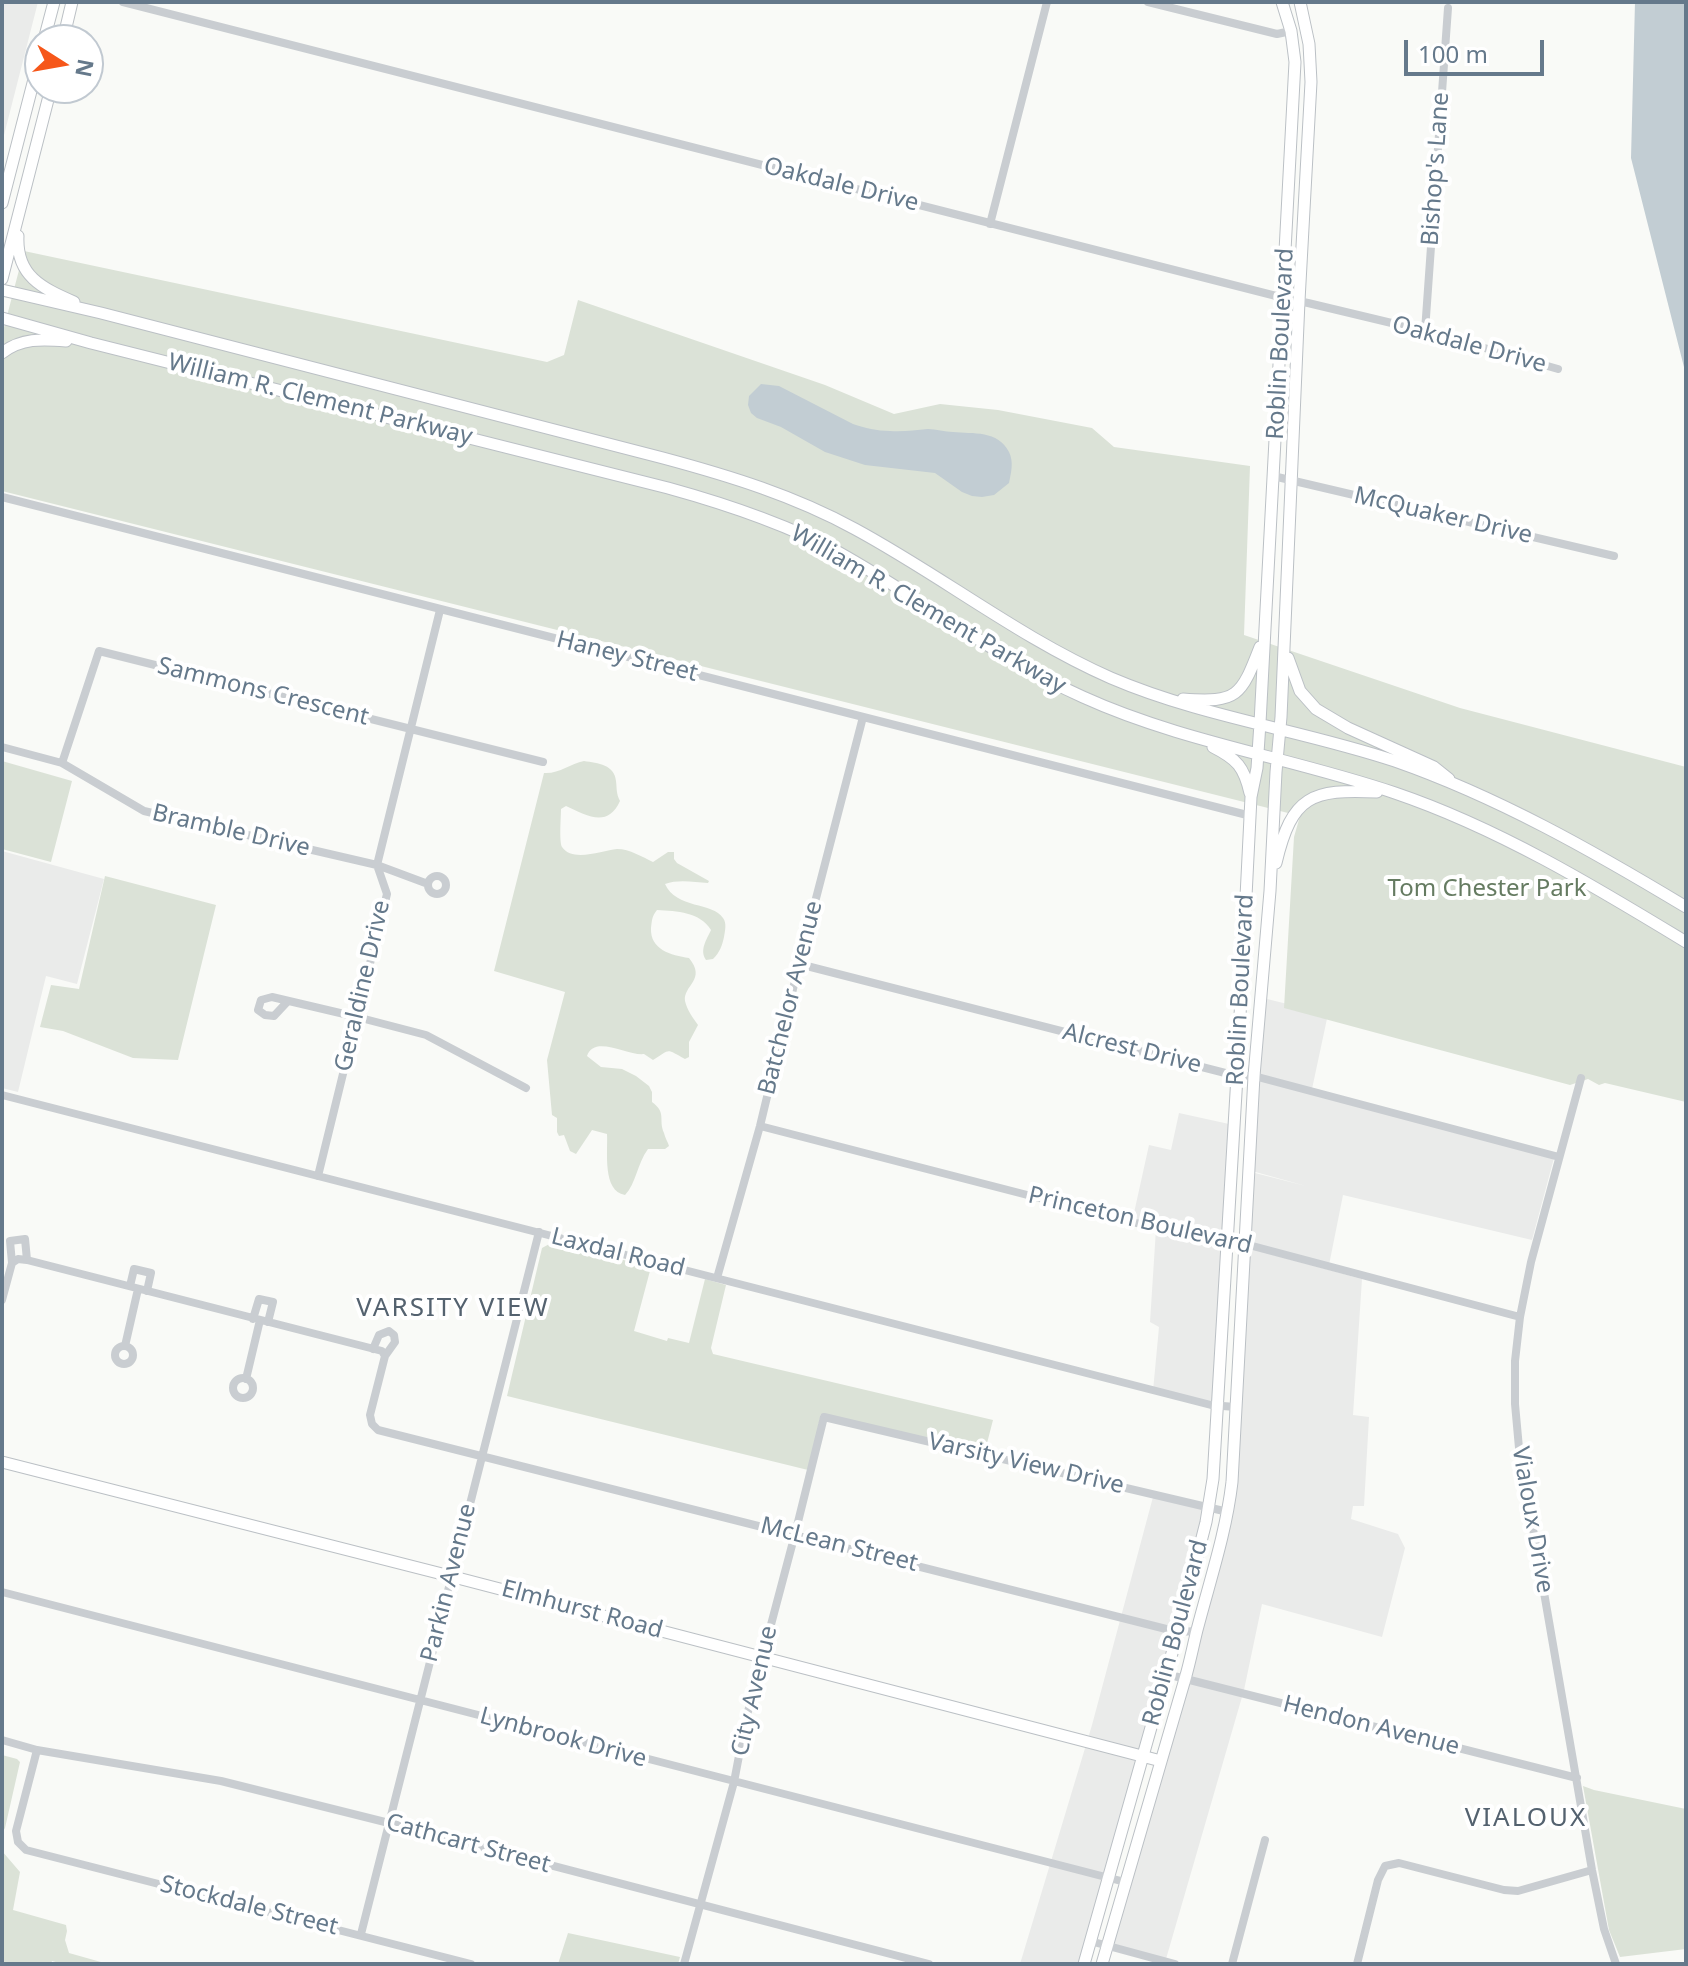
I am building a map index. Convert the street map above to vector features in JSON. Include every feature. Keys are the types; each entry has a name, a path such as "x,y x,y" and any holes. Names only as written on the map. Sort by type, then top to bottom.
{"main road":[{"path":"48,24 54,2"},
{"path":"67,24 72,2"},
{"name":"Roblin Boulevard","path":"1084,1964 1178,1632 1213,1479 1251,797 1260,723 1284,298 1295,62 1291,31 1282,2"},
{"name":"Roblin Boulevard","path":"1102,1964 1185,1679 1213,1575 1232,1482 1254,1076 1270,891 1285,647 1311,82 1309,44 1300,2"},
{"path":"2,203 28,104"},
{"path":"2,279 47,104"},
{"path":"18,215 19,256 30,276 45,289 101,313"},
{"name":"William R. Clement Parkway","path":"2,290 663,458 755,485 856,529 1065,657 1165,698 1397,762 1455,785 1552,830 1686,907"},
{"name":"William R. Clement Parkway","path":"2,318 668,488 747,512 839,553 1012,661 1078,696 1191,737 1342,776 1425,804 1517,846 1686,942"},
{"path":"2,353 17,343 29,340 91,343"},
{"path":"1165,698 1216,700 1230,696 1247,680 1263,639"},
{"path":"1285,647 1300,691 1316,709 1348,728 1434,767 1455,785"},
{"path":"1191,737 1231,757 1242,769 1251,797"},
{"path":"1270,891 1284,832 1307,802 1329,792 1395,793"},
{"name":"Elmhurst Road","path":"2,1462 1161,1761"}],"street":[{"name":"Oakdale Drive","path":"123,2 990,224 1425,331 1558,369"},
{"path":"990,224 1047,2"},
{"path":"1148,2 1277,34 1291,31"},
{"name":"Bishop's Lane","path":"1425,331 1448,8"},
{"name":"McQuaker Drive","path":"1273,476 1614,556"},
{"name":"Haney Street","path":"2,497 1251,816"},
{"name":"Geraldine Drive","path":"318,1176 387,894 377,865 440,610"},
{"name":"Sammons Crescent","path":"62,763 99,651 543,762"},
{"name":"Batchelor Avenue","path":"717,1278 760,1126 863,717"},
{"name":"Bramble Drive","path":"2,747 62,763 144,811 377,865 428,884"},
{"name":"Alcrest Drive","path":"799,964 1237,1076 1254,1076 1559,1157"},
{"path":"288,1001 426,1035 526,1088"},
{"name":"Vialoux Drive","path":"1581,1078 1531,1262 1515,1357 1515,1404 1518,1445 1592,1870 1604,1929 1616,1964"},
{"name":"Laxdal Road","path":"2,1095 1235,1407"},
{"name":"Princeton Boulevard","path":"760,1126 1132,1222 1228,1245 1245,1244 1520,1317"},
{"name":"Parkin Avenue","path":"361,1934 539,1232"},
{"path":"2,1300 12,1263 10,1241 25,1239 27,1260"},
{"path":"12,1263 18,1259 27,1260 138,1289 373,1349 382,1351 385,1356 395,1342 394,1335 389,1331 379,1335 373,1349"},
{"path":"125,1346 138,1289"},
{"path":"246,1379 260,1320"},
{"name":"McLean Street","path":"385,1356 370,1415 372,1424 378,1430 1178,1632 1197,1631"},
{"name":"Varsity View Drive","path":"824,1417 1228,1512"},
{"name":"City Avenue","path":"684,1964 734,1782 746,1719 824,1417"},
{"name":"Lynbrook Drive","path":"2,1592 1125,1882"},
{"name":"Hendon Avenue","path":"1166,1674 1577,1778"},
{"name":"Cathcart Street","path":"2,1740 37,1750 221,1781 929,1964"},
{"name":"Stockdale Street","path":"37,1750 16,1831 18,1842 26,1850 471,1964"},
{"path":"1232,1964 1265,1840"},
{"path":"1357,1964 1378,1880 1385,1866 1399,1863 1518,1891 1592,1870"},
{"path":"1090,1941 1175,1964"}],"shaded area":[{"path":"2,2 38,2 32,24 24,24 24,57 2,143"},
{"path":"1635,2 1686,2 1686,375 1631,158"},
{"path":"761,384 779,386 853,424 867,428 895,431 931,429 992,437 1004,445 1011,456 1009,483 994,495 972,496 935,473 865,465 825,452 751,413 749,396"},
{"path":"2,851 104,879 77,984 46,976 18,1092 2,1088"},
{"path":"1263,998 1328,1014 1312,1089 1257,1075"},
{"path":"1257,1078 1554,1158 1532,1240 1343,1195 1329,1265 1247,1243 1251,1172 1306,1186 1252,1171"},
{"path":"1179,1113 1229,1124 1215,1406 1153,1391 1159,1327 1150,1322 1156,1229 1132,1222 1149,1145 1171,1150"},
{"path":"1248,1248 1362,1279 1353,1415 1369,1417 1364,1506 1353,1506 1351,1519 1398,1534 1405,1548 1382,1637 1262,1604 1244,1690 1166,1959 1110,1944 1227,1528"},
{"path":"1153,1497 1206,1509 1082,1964 1020,1964 1092,1725"}],"green space":[{"name":"Tom Chester Park","path":"24,251 547,362 564,355 578,300 825,385 894,414 940,404 998,410 1092,428 1114,447 1250,466 1244,635 1460,708 1686,767 1686,1102 1605,1083 1599,1085 1588,1079 1570,1085 1284,1008 1294,837 1300,816 2,491 2,335"},
{"path":"2,761 72,781 51,862 2,849"},
{"path":"584,761 613,771 620,801 609,815 603,817 589,816 566,806 561,809 562,847 567,852 581,855 622,849 653,862 668,852 674,852 677,863 709,881 670,882 665,884 670,892 686,902 718,913 725,925 719,951 713,959 706,960 703,948 711,930 701,919 680,912 657,910 652,918 654,942 669,953 689,958 696,972 685,995 687,1008 698,1025 689,1042 689,1057 685,1059 668,1051 653,1060 644,1054 604,1046 591,1050 587,1056 601,1067 622,1069 649,1086 652,1102 661,1113 662,1128 669,1146 665,1149 648,1149 625,1195 618,1192 609,1179 607,1134 592,1130 576,1154 570,1151 564,1135 559,1136 557,1132 557,1118 552,1115 547,1060 565,992 494,971 544,773"},
{"path":"105,876 216,905 178,1060 133,1058 63,1031 40,1027 51,985 79,989"},
{"path":"553,1242 651,1267 634,1331 667,1341 668,1338 689,1343 705,1279 726,1285 711,1348 713,1354 993,1420 985,1451 821,1414 808,1470 507,1396 542,1248"},
{"path":"2,1755 20,1762 2,1833"},
{"path":"1583,1786 1686,1809 1686,1949 1620,1957 1609,1930"},
{"path":"2,1851 20,1872 13,1910 66,1925 65,1940 69,1953 108,1964 63,1964 52,1961 51,1964 2,1964"},
{"path":"568,1933 680,1957 678,1964 558,1964"}],"district":[{"name":"VARSITY VIEW","path":"453,1309"},
{"name":"VIALOUX","path":"1526,1819"}]}
